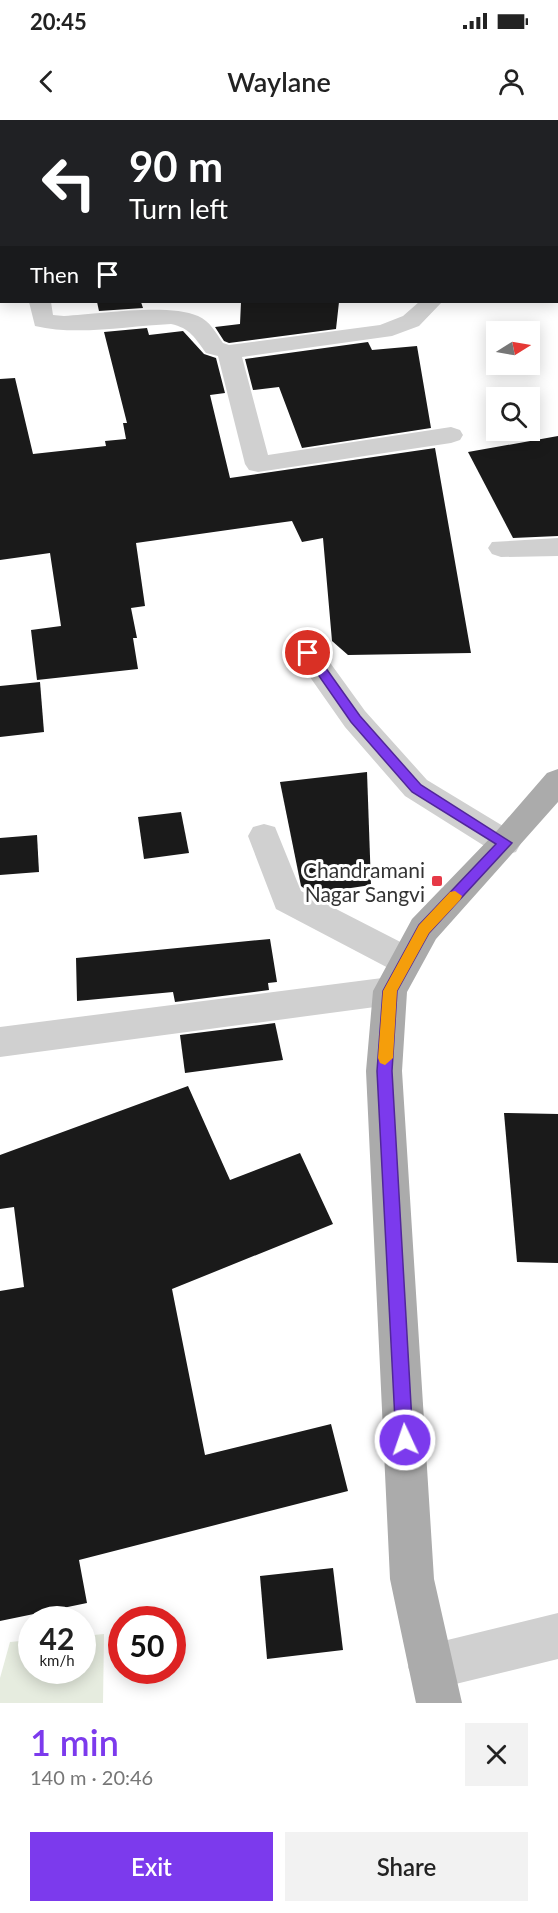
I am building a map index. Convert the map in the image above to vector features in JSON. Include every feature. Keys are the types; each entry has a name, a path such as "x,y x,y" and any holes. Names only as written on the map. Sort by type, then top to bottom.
{"main road":[{"path":"435,1685 412,1579 384,1071 398,976 424,929 506,843 558,782"}],"street":[{"path":"40,303 43,321 64,323 171,317 190,321 202,329 214,348 228,352 384,331 411,321 430,303"},
{"path":"228,352 258,465 451,435"},
{"path":"501,548 558,546"},
{"path":"308,653 355,719 416,788 506,843"},
{"path":"264,836 288,900 398,976"},
{"path":"0,1042 398,976"},
{"path":"435,1685 558,1636"}],"shaded area":[{"path":"104,1634 103,1703 0,1703 0,1678 10,1642 18,1641 18,1684 96,1684 96,1635"}],"building":[{"path":"97,303 141,303 143,308 99,311"},
{"path":"241,303 339,303 336,329 229,343 224,341 215,327 240,324"},
{"path":"147,328 149,335 183,331 204,354 216,358 225,393 210,395 230,478 435,448 471,653 348,655 332,641 323,538 302,542 292,521 136,543 145,606 131,608 137,638 133,638 138,669 37,680 31,630 61,626 50,553 0,560 0,379 15,378 33,454 106,446 105,441 126,439 123,423 127,423 104,332"},
{"path":"368,342 372,350 417,346 431,428 302,448 279,387 253,390 245,359"},
{"path":"558,436 558,536 513,538 468,452"},
{"path":"40,682 44,732 0,737 0,686"},
{"path":"367,772 371,885 311,894 301,886 280,782"},
{"path":"181,812 189,853 144,859 138,817"},
{"path":"37,835 39,872 0,875 0,838"},
{"path":"270,939 277,982 268,983 269,990 175,1002 173,992 77,1001 76,958"},
{"path":"275,1023 283,1060 185,1073 180,1035"},
{"path":"188,1086 230,1180 300,1153 333,1224 172,1289 205,1455 331,1424 348,1491 79,1560 87,1603 72,1606 18,1606 18,1617 0,1621 0,1291 24,1287 14,1207 0,1209 0,1155"},
{"path":"504,1113 558,1114 558,1263 517,1262"},
{"path":"333,1568 343,1650 267,1659 260,1576"}],"slow traffic":[{"path":"385,1058 390,991 424,929 455,896"}],"place":[{"name":"Chandramani Nagar Sangvi","path":"437,881"}],"route":[{"path":"308,653 355,719 416,788 506,843 424,929 390,991 384,1071 405,1440"}]}
